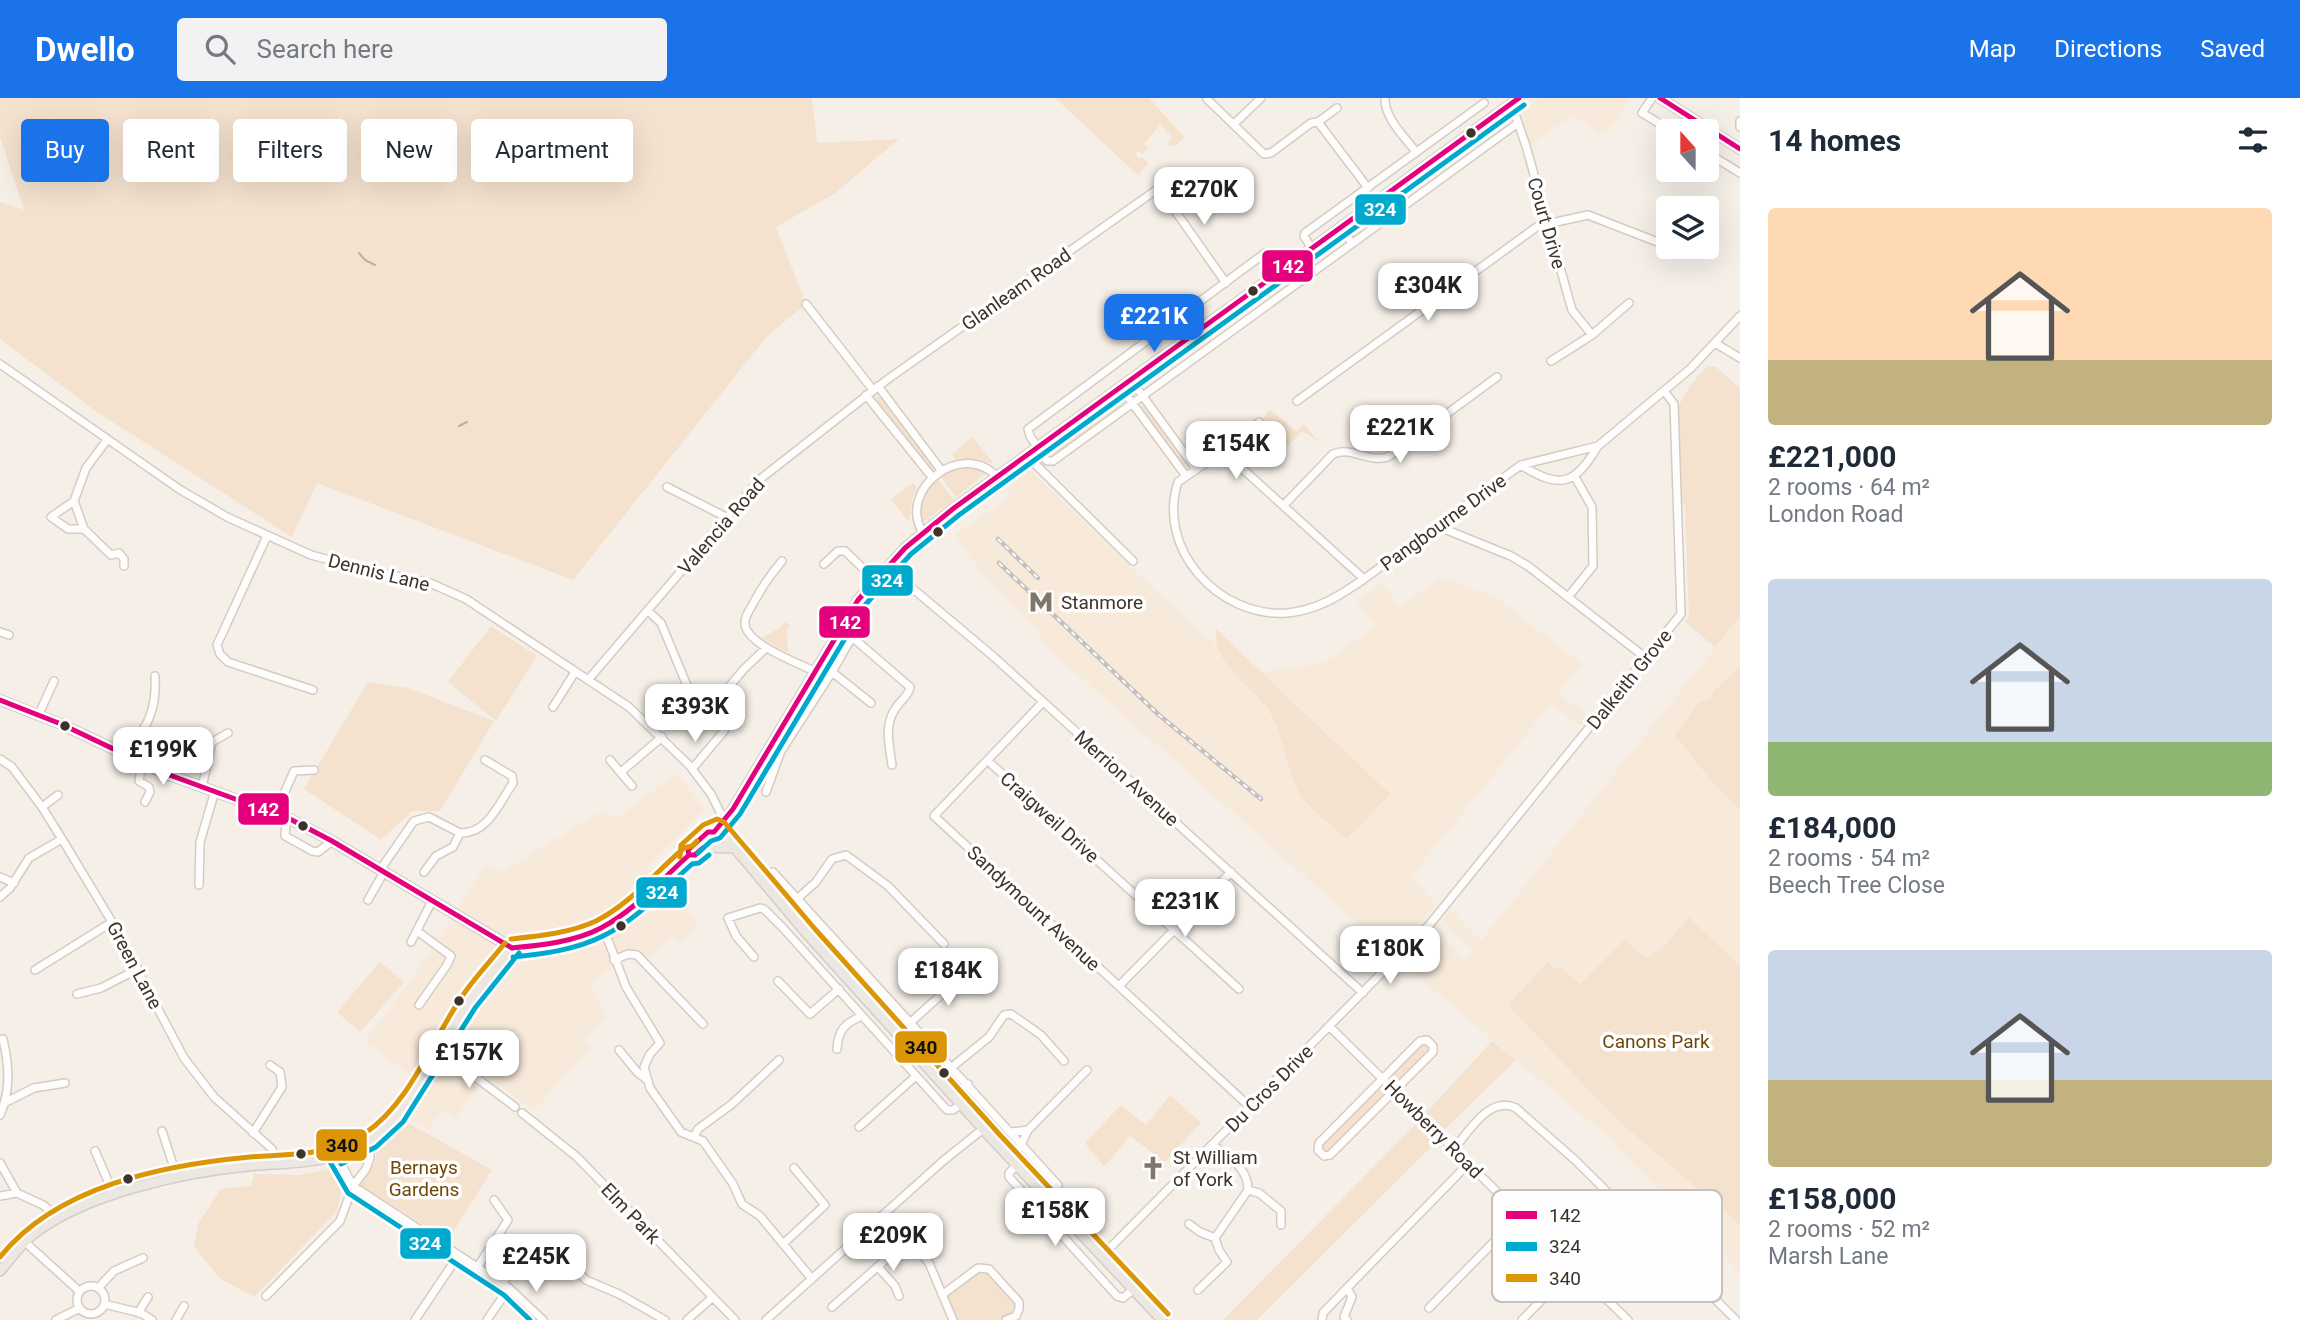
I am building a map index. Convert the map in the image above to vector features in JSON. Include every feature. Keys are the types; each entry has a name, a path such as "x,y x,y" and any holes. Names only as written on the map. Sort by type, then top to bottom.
{"main road":[{"path":"0,700 142,764 276,812 332,841 512,948 566,939 603,927 689,855 695,855 715,838 719,827 743,794 778,730 858,600 887,566 923,533 1519,98"},
{"path":"1660,98 1740,149"},
{"path":"719,827 733,848 793,919 1162,1320"},
{"path":"689,855 688,850 708,832 719,827"},
{"path":"705,847 733,848"},
{"path":"0,1271 25,1242 58,1217 114,1195 177,1177 337,1156 371,1140 396,1116 468,1003 512,948"}],"street":[{"path":"1234,124 1261,98"},
{"path":"1385,98 1388,114 1416,152"},
{"path":"1652,98 1642,113 1656,121"},
{"path":"1207,99 1261,153 1266,154 1338,108"},
{"path":"1312,249 1304,238 1305,233 1481,105 1488,120"},
{"name":"Court Drive","path":"1508,106 1518,122 1572,310 1592,335"},
{"path":"1740,121 1740,127"},
{"path":"1318,122 1368,188"},
{"path":"1284,269 1269,252 1226,283 1028,429 1037,449 1047,461 1053,461 1518,122"},
{"path":"1719,160 1740,173"},
{"name":"Glanleam Road","path":"872,390 1159,188 1226,283"},
{"path":"1297,401 1538,226 1588,215 1656,241"},
{"path":"1340,228 1352,243"},
{"path":"1551,360 1592,335 1629,303"},
{"path":"806,304 872,390 932,477"},
{"name":"Pangbourne Drive","path":"1521,465 1553,481 1576,477 1598,446 1665,391 1740,316"},
{"path":"1715,343 1740,358"},
{"name":"Dennis Lane","path":"0,364 179,489 228,517 311,555 430,583 466,599 629,707 662,737 711,794 719,827"},
{"path":"1284,505 1333,454 1343,451 1369,458 1388,457 1497,377"},
{"path":"1131,380 1196,469"},
{"path":"1121,388 1186,476 1223,451 1230,438 1253,429 1259,422"},
{"path":"872,390 941,470"},
{"name":"Valencia Road","path":"588,680 759,480 872,390"},
{"name":"Dalkeith Grove","path":"1432,922 1681,614 1674,404 1665,391"},
{"path":"84,529 68,529 51,517 74,502 86,468 107,440"},
{"name":"Pangbourne Drive","path":"1186,476 1178,482 1173,500 1177,534 1189,561 1200,576 1227,599 1264,612 1286,613 1306,610 1340,596 1521,465 1598,446"},
{"path":"1223,451 1364,579"},
{"path":"1027,456 1133,561"},
{"path":"923,533 917,524 917,506 932,477 941,470 972,464 989,468 997,477"},
{"path":"1568,597 1593,566 1592,507 1576,477"},
{"path":"667,487 726,517"},
{"path":"74,502 84,529 111,555 119,553 124,559 124,566"},
{"path":"1437,526 1511,556 1646,659"},
{"path":"267,536 217,645 220,654 228,662 313,690"},
{"path":"824,564 838,551 845,551 874,580"},
{"path":"782,561 759,593 745,625 748,632 766,648 814,671"},
{"name":"Merrion Avenue","path":"887,566 995,657 1363,993"},
{"path":"648,611 661,623 688,688 703,697 719,694 728,688 766,648"},
{"path":"840,628 910,687 909,693 896,707 888,724 892,765"},
{"path":"0,632 9,635"},
{"path":"766,792 781,751 852,637"},
{"path":"554,707 575,672"},
{"path":"832,672 871,703"},
{"path":"122,755 129,743 141,732 156,698 155,676"},
{"path":"38,716 54,681"},
{"name":"Sandymount Avenue","path":"1043,702 934,816 1250,1107"},
{"path":"692,769 724,731 712,718"},
{"path":"778,730 790,737"},
{"path":"202,787 212,742 228,733"},
{"path":"621,772 662,737"},
{"name":"Green Lane","path":"0,759 12,767 62,839 113,922 184,1058 214,1097 272,1149 276,1164"},
{"path":"368,900 382,871 414,821 429,817 460,833 478,830 486,824 513,783 512,776 485,760"},
{"path":"610,760 632,786"},
{"name":"Craigweil Drive","path":"988,761 1239,989"},
{"path":"142,764 139,781 149,788 150,792 145,802"},
{"path":"276,812 294,771 314,770"},
{"path":"198,885 200,842 215,791"},
{"path":"42,807 58,795"},
{"path":"290,819 286,824 285,836 312,851 318,852 332,841"},
{"path":"424,872 436,856 453,847 460,833"},
{"path":"0,897 29,858 62,839"},
{"path":"798,898 816,882 832,859 846,855 888,886 944,944"},
{"path":"773,872 1058,1185 1048,1197"},
{"path":"1119,986 1230,872"},
{"path":"0,877 13,883"},
{"path":"411,942 432,901"},
{"path":"754,957 736,936 728,918 757,908 764,909 783,928 947,1110 953,1110 968,1084"},
{"path":"783,928 793,919"},
{"path":"35,970 113,922"},
{"path":"808,935 820,922"},
{"name":"Du Cros Drive","path":"1102,1256 1432,922"},
{"path":"603,927 626,987 660,1043 650,1054 645,1067 650,1088 681,1132 703,1141 733,1184 742,1204 760,1216 812,1279"},
{"path":"417,931 451,956 419,1005"},
{"path":"614,960 628,954 637,954 703,1024"},
{"path":"839,970 851,956"},
{"path":"77,994 101,988 138,969"},
{"path":"911,1022 965,973 982,981"},
{"path":"778,981 810,1014 839,989"},
{"path":"952,1066 989,1037 1004,1015 1011,1014 1041,1035 1064,1061"},
{"path":"837,1049 840,1032 862,1016"},
{"name":"Howberry Road","path":"1330,1027 1497,1190"},
{"path":"0,1115 6,1102 8,1061 3,1038"},
{"path":"1427,1040 1433,1046 1433,1052 1396,1091 1330,1155 1324,1156 1318,1150 1319,1143 1383,1078 1420,1041 1427,1040"},
{"path":"619,1050 646,1079"},
{"name":"Elm Park","path":"437,1052 470,1073 577,1157 735,1320"},
{"path":"928,1068 942,1055"},
{"path":"694,1137 698,1129 732,1104 779,1060"},
{"path":"253,1133 282,1087 280,1072 270,1065"},
{"path":"1087,1070 1028,1130 1013,1161 1009,1177 1117,1296 1123,1298 1134,1289"},
{"path":"859,1127 916,1076"},
{"path":"6,1102 34,1088 65,1083"},
{"path":"1454,1149 1490,1109 1508,1104 1517,1108 1605,1190"},
{"path":"766,1320 943,1161 984,1129"},
{"path":"1011,1132 1028,1130"},
{"path":"162,1131 177,1177"},
{"path":"266,1296 340,1221 353,1186 366,1169 371,1140"},
{"path":"1213,1145 1244,1170 1248,1180 1248,1189 1215,1238"},
{"path":"95,1150 114,1195"},
{"path":"337,1156 353,1186 506,1286 543,1320"},
{"path":"0,1163 17,1193"},
{"path":"1322,1320 1323,1313 1469,1163"},
{"path":"783,1244 825,1205 794,1168"},
{"path":"1248,1189 1259,1193 1281,1211 1281,1225"},
{"path":"0,1196 17,1193 43,1205 58,1217"},
{"path":"477,1268 508,1220 494,1200"},
{"path":"886,1213 925,1257 953,1320"},
{"path":"1189,1224 1215,1238 1227,1262 1198,1290"},
{"path":"832,1307 909,1239"},
{"path":"25,1242 79,1291"},
{"path":"1429,1308 1492,1244"},
{"path":"487,1320 526,1250 545,1245 556,1249 586,1280 665,1320"},
{"path":"415,1320 458,1256"},
{"path":"98,1288 114,1271 143,1258"},
{"path":"878,1267 895,1286 899,1296"},
{"path":"942,1296 978,1268 989,1269 1019,1302 1016,1316 1006,1320"},
{"path":"88,1286 98,1288 103,1293 104,1304 95,1317 80,1308 77,1301 79,1291 88,1286"},
{"path":"1343,1319 1352,1297 1347,1288"},
{"path":"138,1313 148,1297"},
{"path":"687,1320 713,1297"},
{"path":"1522,1320 1540,1302"},
{"path":"1609,1302 1628,1320"},
{"path":"1718,1302 1736,1320"},
{"path":"104,1304 138,1313 152,1320"},
{"path":"176,1320 184,1306"},
{"path":"56,1320 80,1308"},
{"path":"647,1320 651,1311"}],"shaded area":[{"path":"1540,98 1630,98 1605,136 1573,115 1530,145 1523,111"},
{"path":"1025,465 1196,629 1214,642 1230,668 1265,705 1278,731 1301,797 1347,839 1389,793 1262,672 1324,663 1375,626 1357,602 1382,583 1400,607 1441,577 1495,597 1582,664 1558,693 1589,716 1581,726 1551,704 1411,877 1436,904 1392,954 1049,649 1035,628 980,571 955,534 1006,500 1009,493 1009,476"},
{"path":"1740,616 1740,966 1689,917 1662,948 1646,958 1625,939 1580,984 1560,968 1508,1005 1615,1118 1699,1190 1659,1190 1603,1133 1403,964 1435,929 1465,960 1473,950 1442,921 1451,910 1481,941"},
{"path":"676,773 706,809 648,867 698,924 680,943 671,937 644,966 635,958 622,960 591,984 606,1018 583,1039 592,1049 576,1063 534,1111 492,1080 479,1087 455,1119 443,1110 428,1130 403,1116 422,1084 364,1041 411,981 486,864 502,872 603,810 615,819"},
{"path":"1722,1210 1740,1225 1740,1273 1722,1255"}],"green space":[{"path":"0,98 812,98 817,143 899,139 834,194 776,227 806,304 767,336 573,580 317,483 292,537 94,410 0,339 0,202 24,210 0,137"},
{"path":"1055,98 1149,98 1184,137 1176,146 1169,146 1167,144 1172,137 1160,125 1144,144 1148,148 1143,154 1138,151 1135,154 1138,159 1142,157 1149,163 1138,175"},
{"path":"1708,366 1716,367 1740,388 1740,616 1715,647 1685,622 1689,617 1685,505 1679,486 1674,441 1674,422 1678,408 1692,383"},
{"path":"877,396 881,397 934,465 933,469 929,469 876,401"},
{"path":"1117,398 1124,400 1123,407 1054,458 1045,455 1048,449"},
{"path":"1145,405 1187,462 1182,466 1140,408"},
{"path":"1270,410 1296,431 1304,424 1318,441 1301,432 1288,446 1266,429 1269,426 1263,418"},
{"path":"973,437 994,464 978,459 956,459 952,454"},
{"path":"966,467 982,469 986,473 956,497 940,475"},
{"path":"937,478 954,500 923,522 921,504"},
{"path":"913,483 917,488 912,499 909,522 891,499"},
{"path":"784,622 790,625 787,630 788,653 762,638 781,627"},
{"path":"491,626 537,656 496,721 448,682"},
{"path":"1216,629 1390,794 1347,839 1303,800 1271,714 1225,661 1216,641"},
{"path":"1740,667 1740,811 1675,735 1698,703 1710,699 1715,690"},
{"path":"368,682 408,688 494,721 440,811 412,811 381,840 304,789"},
{"name":"Canons Park","path":"1689,917 1740,966 1740,1225 1722,1210 1722,1190 1699,1190 1615,1118 1508,1005 1548,962 1558,970 1560,967 1580,984 1625,939 1646,958 1662,948"},
{"path":"380,962 404,982 360,1032 337,1012"},
{"path":"1492,1041 1516,1060 1443,1131 1425,1114"},
{"path":"1423,1042 1431,1049 1398,1082 1390,1075"},
{"path":"1380,1085 1388,1093 1327,1154 1320,1146"},
{"path":"1170,1095 1201,1123 1165,1162 1130,1136 1104,1167 1085,1143 1121,1105 1146,1125"},
{"name":"Bernays Gardens","path":"403,1120 492,1170 448,1240 360,1185 376,1161 377,1140"},
{"path":"1419,1121 1438,1140 1257,1320 1223,1320"},
{"path":"330,1169 336,1172 342,1188 337,1211 254,1297 219,1278 194,1246 199,1222 221,1189 251,1186 254,1174 300,1175"},
{"path":"978,1271 988,1272 1016,1303 1014,1313 999,1320 956,1320 946,1298"}],"waterway":[{"path":"359,253 375,265"},
{"path":"459,426 467,422"}],"railway":[{"path":"998,539 1038,578"},
{"path":"999,563 1159,715 1261,799"}],"transit line":[{"name":"142","path":"689,855 688,850 708,832 714,832 733,809 858,600 905,548 954,508 1519,98"},
{"name":"142","path":"1660,98 1740,149"},
{"name":"324","path":"698,853 711,841 720,838 740,814 865,605 911,554 959,515 1524,105"},
{"name":"142","path":"0,700 61,724 164,773 290,819 512,948"},
{"name":"340","path":"680,857 681,845 703,825 717,819 724,822 815,929 1000,1135 1168,1314"},
{"name":"340","path":"511,939 565,931 596,921 620,906 684,848 697,841"},
{"name":"142","path":"512,948 569,940 601,928 636,904 689,855 695,855 703,848"},
{"name":"324","path":"513,957 570,948 603,936 628,921 692,864 699,863 709,855"},
{"name":"340","path":"0,1257 24,1233 51,1213 81,1196 114,1183 182,1166 323,1150 364,1134 394,1107 418,1073 464,993 505,943"},
{"name":"324","path":"341,1164 376,1147 403,1122 475,1008 519,953"},
{"name":"324","path":"329,1160 348,1193 504,1295 530,1320"}],"place":[{"name":"Stanmore","path":"1041,602"},
{"name":"St William of York","path":"1153,1168"}]}
